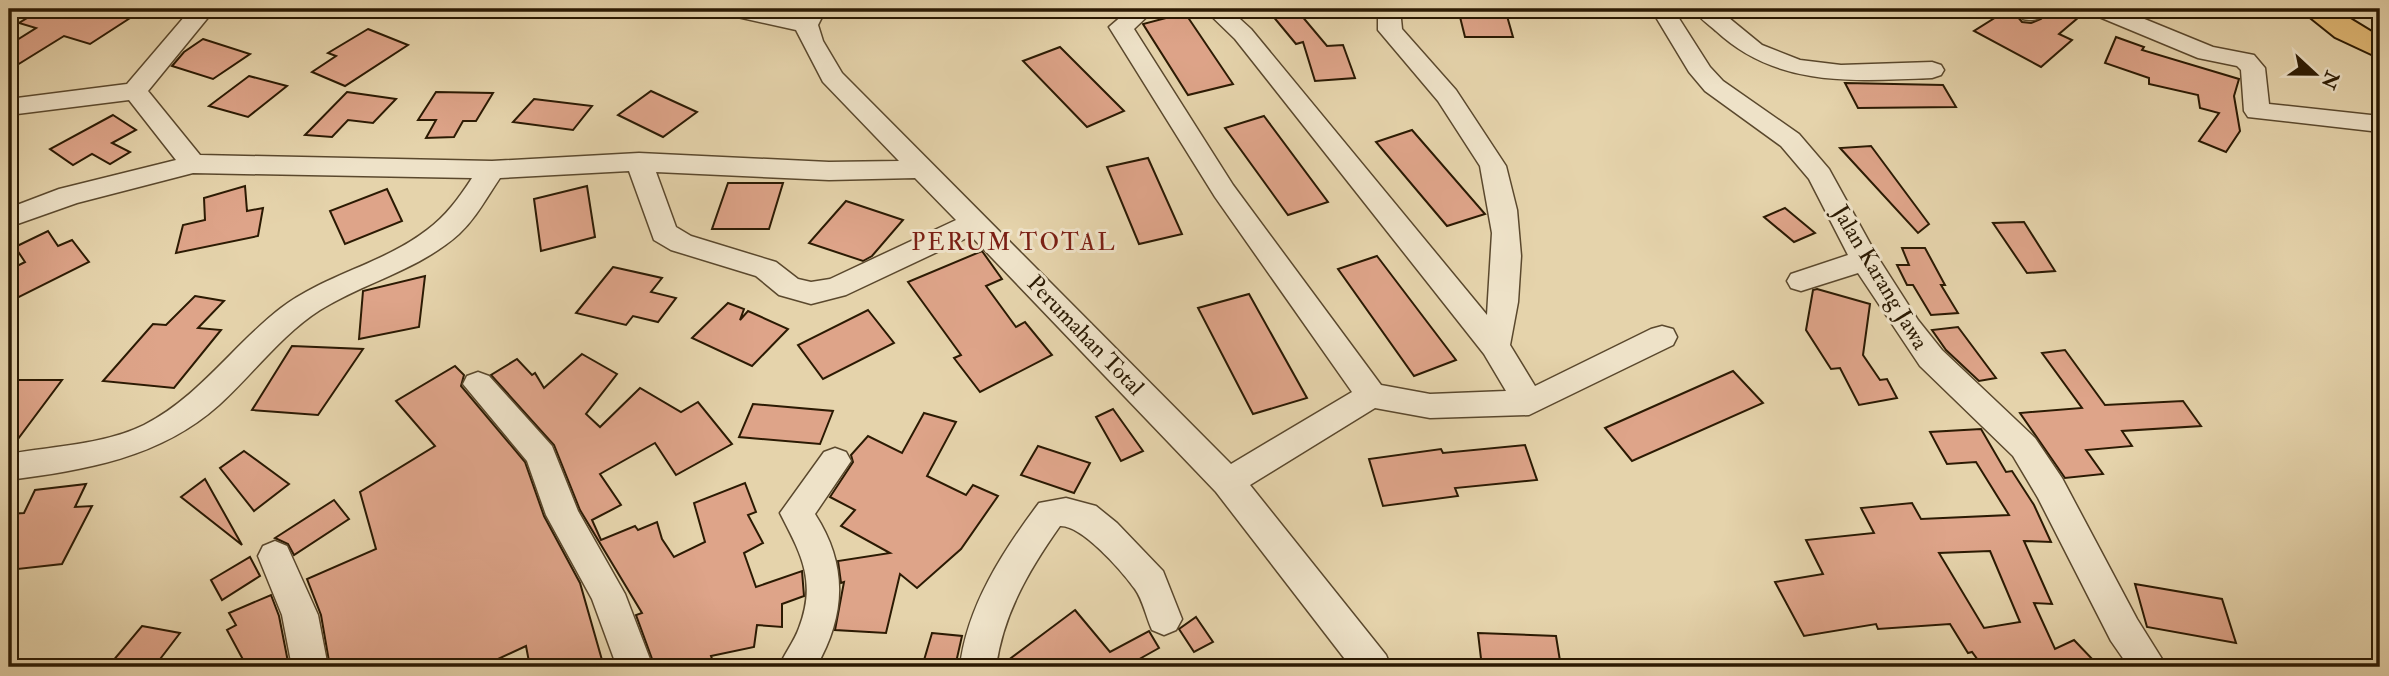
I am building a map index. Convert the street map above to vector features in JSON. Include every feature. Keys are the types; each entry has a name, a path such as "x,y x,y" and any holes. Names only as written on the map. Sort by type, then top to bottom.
{"main road":[{"path":"2315,9 2346,31 2380,49"}],"street":[{"path":"9,107 135,91 203,9"},
{"path":"732,9 810,17"},
{"path":"1144,9 1121,27 1224,191 1371,395"},
{"path":"1216,9 1242,34 1495,346 1529,403"},
{"path":"1390,9 1390,30 1428,69 1462,114 1493,165 1505,229 1505,289 1495,346"},
{"name":"Jalan Karang Jawa","path":"1662,9 1701,72 1714,86 1790,140 1820,175 1866,260 1931,358 2024,447 2050,488 2124,630 2150,667"},
{"path":"1704,9 1753,50 1794,67 1823,74 1932,70"},
{"path":"2100,9 2162,32 2198,50 2245,61 2253,68 2258,111 2380,124"},
{"name":"Perumahan Total","path":"810,17 811,41 832,77 1228,482 1373,667"},
{"path":"135,91 193,164"},
{"path":"9,218 69,196 193,164 492,170 639,162 829,171 923,169"},
{"path":"639,162 664,233 681,243 766,270 789,288 811,293 836,288 976,222"},
{"path":"9,467 117,445 151,435 188,415 291,315 344,283 423,246 450,226 492,170"},
{"path":"1801,281 1866,260"},
{"path":"1228,482 1371,395 1430,406 1529,403 1662,337"},
{"path":"478,384 541,455 563,516 608,594 635,667"},
{"path":"797,667 814,640 827,586 820,553 797,513 835,461"},
{"path":"978,667 996,606 1018,560 1051,513 1066,512 1084,516 1105,533 1152,582 1164,619"},
{"path":"275,556 300,615 310,667"}],"building":[{"path":"42,9 144,9 90,44 64,36 9,70 9,45 36,28 19,23"},
{"path":"1267,9 1296,9 1327,46 1343,45 1355,78 1315,81 1303,42 1296,44"},
{"path":"1458,9 1505,9 1513,37 1465,37"},
{"path":"2009,9 2020,9 2017,16 2022,22 2031,23 2041,19 2050,9 2086,11 2059,34 2072,40 2041,67 1974,31"},
{"path":"1185,13 1233,84 1188,95 1143,24"},
{"path":"368,29 408,45 345,86 312,72 336,56 328,53"},
{"path":"2116,37 2144,47 2142,50 2239,79 2234,96 2240,131 2226,152 2199,141 2219,113 2200,108 2198,95 2149,84 2149,78 2105,63"},
{"path":"203,39 250,54 213,79 172,66 184,52"},
{"path":"1060,47 1124,111 1087,127 1023,61"},
{"path":"249,76 287,86 248,117 209,106"},
{"path":"1845,83 1943,85 1956,107 1858,108"},
{"path":"651,91 697,112 663,137 618,115"},
{"path":"347,92 396,99 373,123 348,120 332,137 305,135"},
{"path":"436,92 493,93 476,121 463,121 454,137 426,138 436,120 418,120"},
{"path":"534,99 592,106 573,130 513,122"},
{"path":"113,115 136,130 112,143 130,152 110,164 92,154 73,165 50,149"},
{"path":"1264,116 1328,202 1288,215 1225,128"},
{"path":"1412,130 1485,214 1447,226 1376,142"},
{"path":"1871,146 1929,224 1918,233 1840,148"},
{"path":"1148,158 1182,234 1139,244 1107,167"},
{"path":"728,183 783,183 769,229 712,229"},
{"path":"245,186 247,211 263,208 258,236 176,253 183,225 205,220 204,198"},
{"path":"587,186 595,237 541,251 534,199"},
{"path":"387,189 402,221 345,244 330,211"},
{"path":"846,201 903,220 872,256 863,261 809,243"},
{"path":"1785,208 1815,233 1794,242 1764,217"},
{"path":"2024,222 2055,271 2027,273 1993,223"},
{"path":"48,231 58,246 72,240 89,262 9,302 9,270 25,262 15,247"},
{"path":"1902,248 1925,248 1945,285 1941,285 1958,313 1931,315 1913,285 1907,285 1897,265 1909,265"},
{"path":"982,251 1002,279 986,286 1016,327 1025,322 1052,355 980,392 954,358 961,355 908,282"},
{"path":"1377,256 1456,360 1414,376 1338,269"},
{"path":"613,267 662,278 651,292 676,298 658,322 633,316 626,325 576,313"},
{"path":"425,276 419,327 359,339 363,291"},
{"path":"1813,290 1870,304 1863,355 1880,380 1887,379 1897,398 1859,405 1840,368 1831,369 1806,330"},
{"path":"1249,294 1307,398 1253,414 1198,308"},
{"path":"195,296 224,301 198,328 221,330 174,388 103,381 153,324 166,325"},
{"path":"728,303 744,309 740,320 748,311 788,329 752,366 692,338"},
{"path":"868,310 894,343 823,379 798,345"},
{"path":"1958,327 1996,378 1979,381 1946,350 1932,330"},
{"path":"292,346 363,349 318,415 252,410"},
{"path":"2065,350 2105,405 2183,401 2201,426 2122,431 2132,446 2086,450 2103,474 2065,478 2020,413 2082,408 2042,353"},
{"path":"582,354 617,374 586,414 600,427 640,388 681,412 698,402 732,444 676,475 655,443 600,474 621,505 592,520 601,540 635,526 638,530 657,522 662,539 674,557 705,542 694,503 745,483 756,512 748,515 763,543 744,553 756,587 802,571 804,596 782,604 782,627 757,625 754,647 711,656 715,667 655,667 636,615 642,613 580,510 554,445 491,375 517,359 532,375 535,373 544,388"},
{"path":"455,366 464,375 461,386 525,462 544,516 580,583 604,667 530,667 526,646 481,667 330,667 321,615 307,579 376,549 360,492 435,446 396,401"},
{"path":"1733,371 1763,403 1632,461 1605,428"},
{"path":"9,380 62,380 9,451"},
{"path":"753,404 833,411 820,444 739,437"},
{"path":"1113,409 1143,451 1121,461 1096,417"},
{"path":"924,413 956,422 927,476 966,495 973,485 998,496 961,549 917,588 900,574 886,633 835,630 844,582 841,583 838,561 890,553 841,526 855,510 830,497 853,462 851,455 868,436 902,453"},
{"path":"1981,429 2006,472 2012,471 2034,505 2051,542 2024,541 2052,604 2034,603 2055,649 2074,640 2096,663 1983,667 1972,652 1968,653 1950,624 1878,629 1876,624 1804,636 1775,582 1823,574 1806,540 1874,533 1861,508 1912,503 1921,519 2009,515 1976,462 1947,464 1930,432","holes":["1990,551 2020,622 1984,628 1939,553"]},
{"path":"1525,445 1537,480 1455,488 1458,496 1383,506 1369,459 1441,449 1443,453"},
{"path":"1038,446 1090,463 1074,493 1021,475"},
{"path":"244,451 289,484 254,511 220,468"},
{"path":"205,479 242,545 181,497"},
{"path":"86,484 75,507 92,506 62,564 9,570 9,514 24,513 35,490"},
{"path":"334,500 349,519 294,555 288,544 275,538"},
{"path":"250,557 260,576 222,600 211,580"},
{"path":"2135,584 2222,599 2236,643 2147,627"},
{"path":"271,595 279,616 289,667 247,667 227,630 236,625 229,613"},
{"path":"1075,610 1110,652 1149,631 1159,648 1125,667 999,667"},
{"path":"1196,617 1213,642 1194,652 1179,629"},
{"path":"142,626 180,633 154,667 112,662"},
{"path":"932,633 962,636 955,667 922,667"},
{"path":"1478,633 1556,636 1561,667 1482,667"}],"district":[{"name":"PERUM TOTAL","path":"1014,242"}]}
